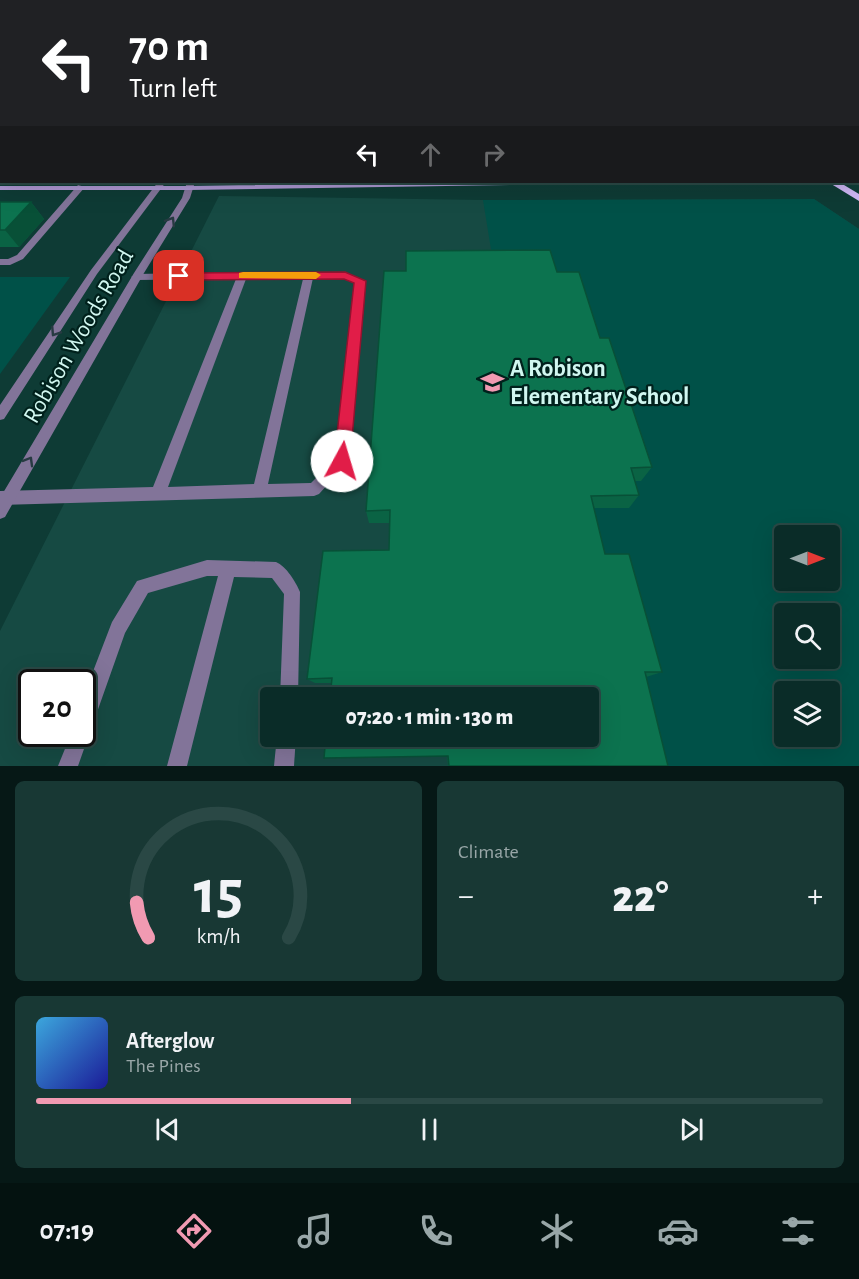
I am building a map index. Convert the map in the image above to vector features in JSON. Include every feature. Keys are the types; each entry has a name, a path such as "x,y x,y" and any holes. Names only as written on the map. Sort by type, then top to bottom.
{"main road":[{"path":"835,183 859,198"}],"street":[{"path":"0,188 481,183"},
{"name":"Robison Woods Road","path":"0,415 94,272 159,185"},
{"name":"Robison Woods Road","path":"0,512 4,498 186,198 190,185"},
{"path":"0,262 10,262 20,257 81,187"},
{"path":"158,492 243,275"},
{"path":"260,490 309,275"},
{"path":"4,498 314,489 342,461 360,281 345,275 136,277"},
{"path":"96,688 118,628 143,587 207,568 276,570 292,592 290,687"},
{"path":"177,766 228,568"},
{"path":"68,766 75,747"},
{"path":"284,766 285,747"}],"shaded area":[{"name":"A Robison Elementary School","path":"219,196 483,200 814,199 859,229 859,766 0,766 0,631"},
{"path":"814,199 859,229 859,766 652,766 585,565 494,268 483,200"},
{"path":"0,277 70,277 0,374"}],"building":[{"path":"0,202 31,202 5,230 0,230"},
{"path":"550,250 557,272 579,272 600,338 609,338 652,467 631,468 639,495 591,496 605,554 629,554 662,672 645,672 668,766 449,766 448,756 324,758 325,747 599,747 599,687 331,687 332,678 307,679 323,551 389,550 390,510 366,511 384,271 406,271 406,251"}],"slow traffic":[{"path":"243,275 316,275"}],"place":[{"name":"A Robison Elementary School","path":"492,382"}],"route":[{"path":"179,276 345,275 360,281 342,461"}]}
